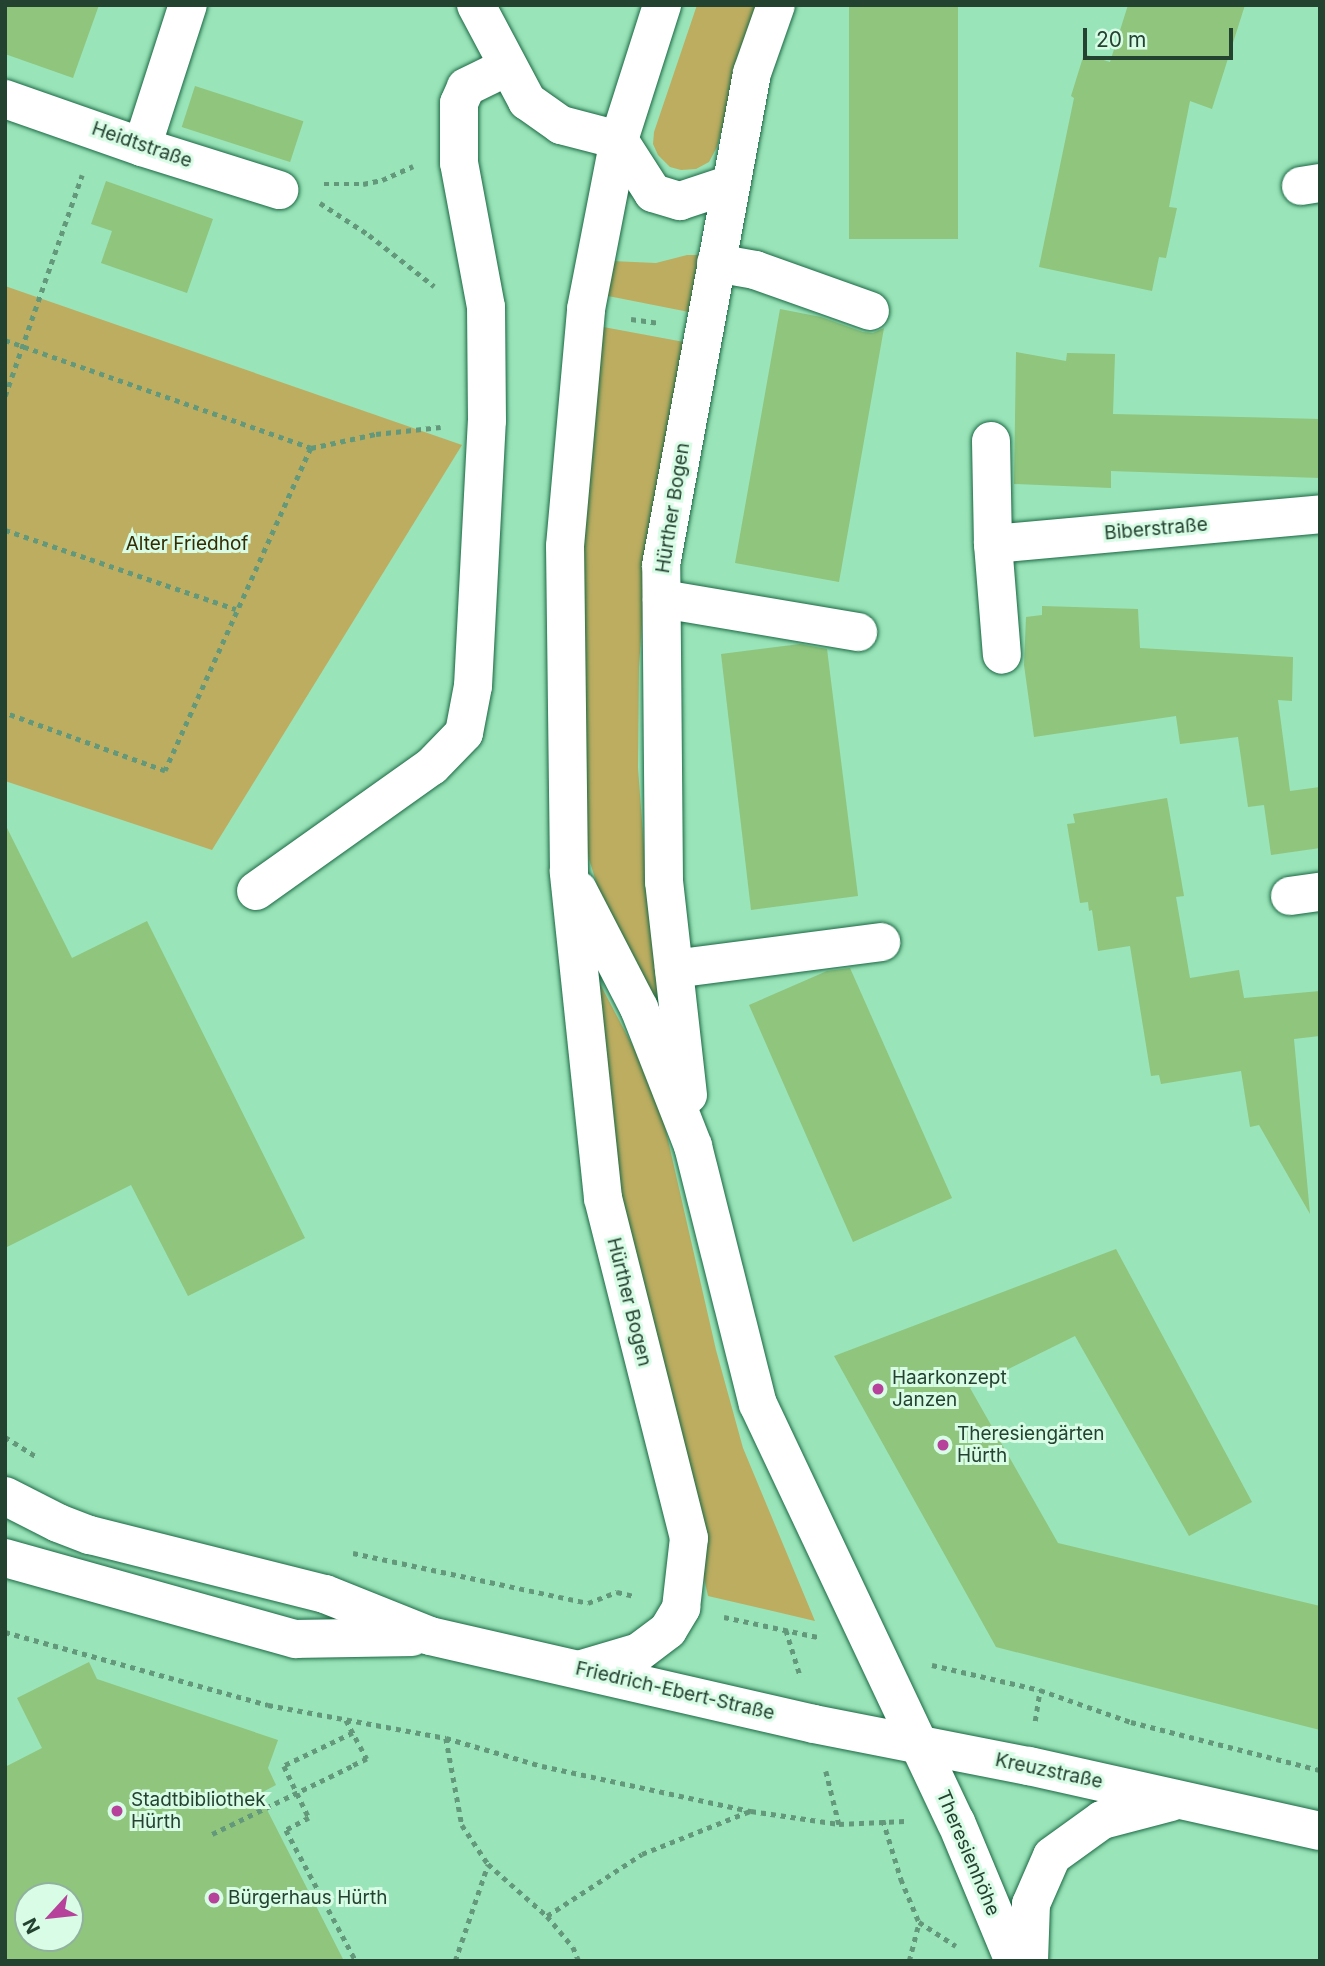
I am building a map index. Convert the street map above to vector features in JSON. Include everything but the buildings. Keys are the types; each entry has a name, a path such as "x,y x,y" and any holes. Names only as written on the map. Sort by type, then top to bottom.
{"street":[{"path":"142,147 188,5"},
{"path":"476,5 527,101 561,125 619,140 653,193 680,201 730,184"},
{"name":"Hürther Bogen","path":"582,1669 639,1652 668,1630 681,1608 689,1538 603,1198 569,872 565,546 586,309 619,140 662,5"},
{"name":"Hürther Bogen","path":"693,1146 664,882 661,565 752,74 776,5"},
{"path":"256,891 432,766 464,733 473,686 487,421 486,307 458,144 459,103 466,88 507,67"},
{"name":"Heidtstraße","path":"5,99 142,147 279,190"},
{"path":"716,263 755,270 870,311"},
{"path":"991,441 993,544 1002,654"},
{"name":"Biberstraße","path":"993,544 1320,514"},
{"path":"662,599 858,632"},
{"name":"Hürther Bogen","path":"569,872 639,1008 693,1146 758,1404 920,1746"},
{"path":"674,969 881,942"},
{"name":"Friedrich-Ebert-Straße","path":"5,1496 58,1523 90,1535 325,1594 430,1636 920,1746"},
{"name":"Friedrich-Ebert-Straße","path":"5,1558 296,1639 430,1636"},
{"name":"Kreuzstraße","path":"920,1746 1041,1768 1177,1801 1320,1831"},
{"name":"Theresienhöhe","path":"920,1746 1014,1961"},
{"name":"Kreuzstraße","path":"1029,1961 1031,1904 1052,1856 1102,1820 1177,1801"}],"path":[{"path":"5,396 99,130"},
{"path":"279,190 308,182 335,186 382,180 458,144"},
{"path":"279,190 315,200 369,234 440,290 462,301 486,307"},
{"path":"586,309 704,329"},
{"path":"5,340 311,447 376,434 487,421"},
{"path":"5,713 165,771 311,447"},
{"path":"5,530 236,609"},
{"path":"5,1437 48,1465"},
{"path":"345,1551 588,1603 617,1591 641,1598"},
{"path":"5,1632 268,1705 446,1738 542,1766 751,1811 839,1824 883,1820 901,1879 919,1922 958,1947"},
{"path":"1040,1690 1131,1721 1320,1770"},
{"path":"212,1834 367,1759 346,1719"},
{"path":"353,1732 284,1766 309,1818 286,1830 356,1961"},
{"path":"446,1738 462,1825 488,1864 547,1916 573,1947 579,1961"},
{"path":"547,1916 642,1854 751,1811"},
{"path":"455,1961 488,1864"},
{"path":"909,1961 919,1922"}],"green space":[{"path":"697,5 758,5 717,147 709,162 696,169 681,170 670,167 658,155 653,144 654,132"},
{"path":"687,255 699,255 689,312 603,295 612,261 656,263"},
{"name":"Alter Friedhof","path":"5,286 462,445 212,850 5,781"},
{"path":"598,326 684,342 646,566 639,667 638,768 647,888 674,1041 603,904 589,859 582,817 583,551"},
{"path":"599,982 657,1092 716,1350 743,1448 815,1621 708,1596 635,1271 611,1142"}],"place":[{"name":"Haarkonzept Janzen","path":"878,1389"},
{"name":"Theresiengärten Hürth","path":"943,1445"},
{"name":"Stadtbibliothek Hürth","path":"117,1811"},
{"name":"Bürgerhaus Hürth","path":"214,1898"}]}
